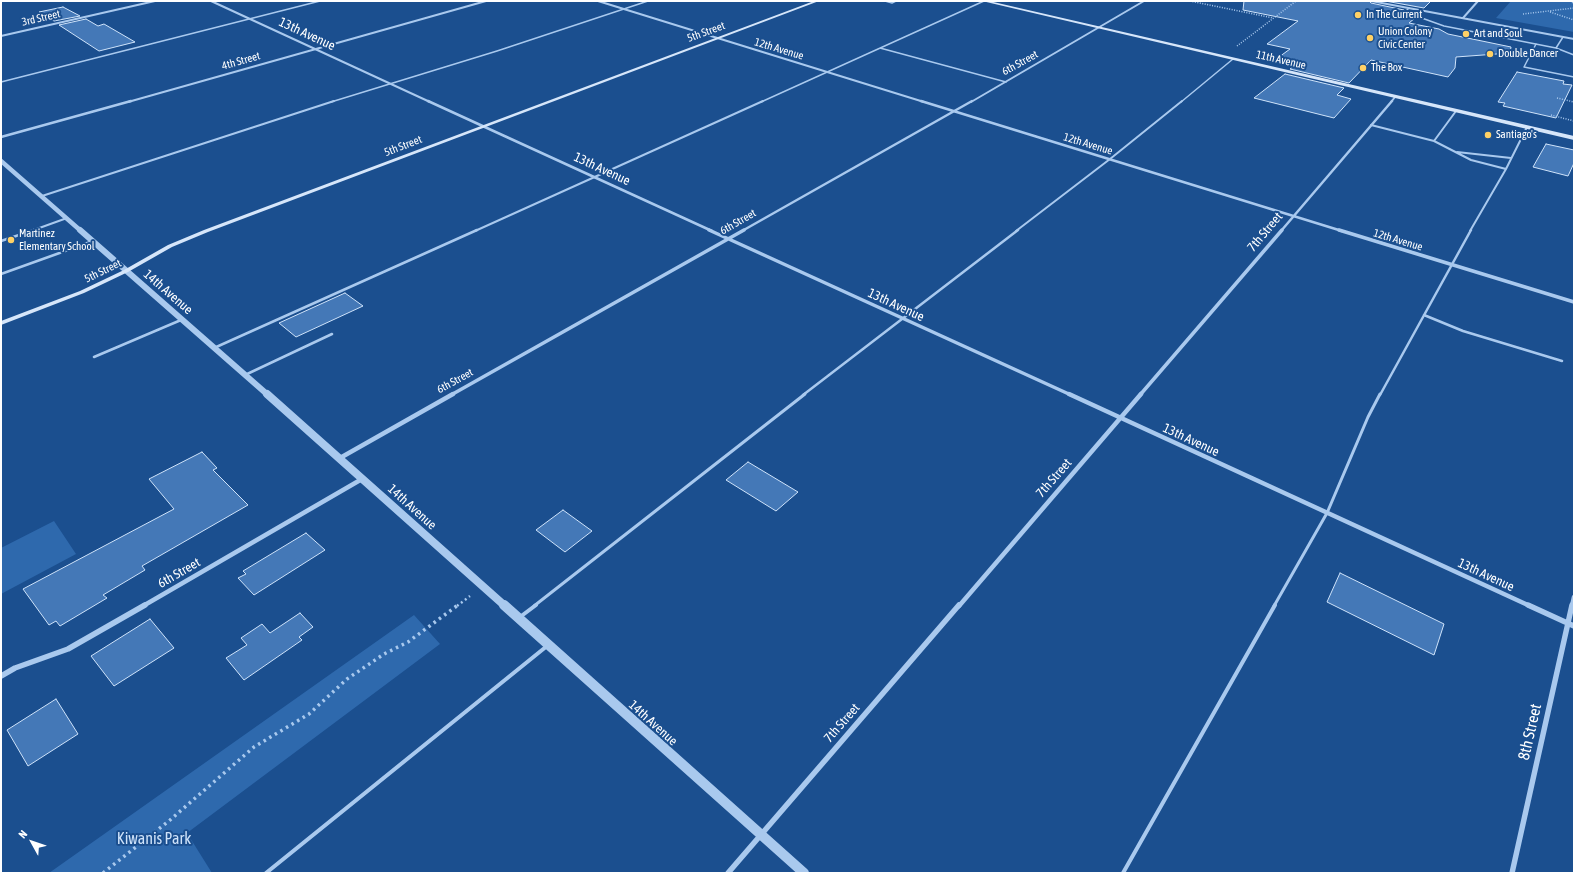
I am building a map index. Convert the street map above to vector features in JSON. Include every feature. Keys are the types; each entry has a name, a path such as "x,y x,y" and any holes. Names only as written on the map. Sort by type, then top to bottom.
{"main road":[{"name":"5th Street","path":"1,323 82,292 126,271 170,246 206,231 817,1"},
{"name":"11th Avenue","path":"984,1 1574,138"}],"street":[{"name":"3rd Street","path":"1,36 155,1"},
{"name":"13th Avenue","path":"211,1 1574,626"},
{"name":"4th Street","path":"1,137 486,1"},
{"name":"12th Avenue","path":"598,1 1574,302"},
{"name":"6th Street","path":"340,458 729,239 952,111 1006,82 1144,1"},
{"path":"1371,1 1574,39"},
{"path":"1463,18 1478,1"},
{"name":"7th Street","path":"728,873 1395,97"},
{"name":"14th Avenue","path":"1,161 340,458 804,873"},
{"name":"6th Street","path":"1,676 15,668 68,649 363,479"},
{"name":"8th Street","path":"1512,873 1574,597"}],"lane":[{"path":"1,82 320,1"},
{"path":"42,196 388,83 497,51 648,1"},
{"path":"885,1 892,3 896,1"},
{"path":"214,348 984,1"},
{"path":"1409,8 1406,12 1444,26 1556,48 1574,55"},
{"path":"1556,48 1563,37"},
{"path":"1536,44 1524,67 1574,77"},
{"path":"880,48 1006,82"},
{"path":"518,618 902,318 1110,159 1233,59"},
{"path":"1434,141 1456,111"},
{"path":"1371,125 1434,141 1471,160 1506,169"},
{"path":"1123,873 1327,513 1368,417 1451,264 1506,169 1528,127"},
{"path":"1454,152 1511,158"},
{"path":"1,241 67,218"},
{"path":"1,274 93,241"},
{"path":"1424,315 1463,331 1562,361"},
{"path":"94,357 181,320"},
{"path":"245,375 332,334"},
{"path":"266,873 548,645"}],"path":[{"path":"1190,1 1273,18"},
{"path":"1235,47 1296,1"},
{"path":"1574,1 1572,2 1574,5"},
{"path":"1519,15 1574,8"},
{"path":"1549,11 1574,20"},
{"path":"1557,98 1574,102"},
{"path":"1551,115 1574,121"},
{"path":"103,873 175,815 254,747 309,714 352,676 384,654 408,642 483,586"}],"green space":[{"path":"1511,1 1574,1 1574,32 1496,18"},
{"path":"54,521 76,554 1,594 1,548"},
{"name":"Kiwanis Park","path":"414,615 440,644 187,833 212,873 49,873"}],"building":[{"name":"Union Colony Civic Center","path":"1244,1 1369,1 1371,3 1404,10 1404,14 1415,18 1409,23 1439,29 1448,34 1511,47 1510,53 1456,57 1455,68 1448,77 1371,60 1349,83 1290,69 1299,62 1279,57 1290,49 1267,44 1298,21 1243,10"},
{"path":"1385,1 1431,1 1424,8"},
{"path":"63,7 80,16 54,21 39,12"},
{"path":"86,19 98,26 104,24 135,42 99,51 59,25"},
{"path":"1517,72 1564,81 1563,84 1572,85 1556,118 1503,106 1505,103 1498,102"},
{"path":"1285,74 1344,88 1337,95 1351,99 1334,118 1254,98"},
{"path":"1546,144 1574,150 1574,163 1568,176 1533,167"},
{"path":"345,293 363,306 296,337 279,323"},
{"path":"202,452 217,468 213,470 248,505 142,566 145,570 103,595 107,598 60,626 56,621 49,625 23,589 174,509 149,479"},
{"path":"748,462 798,492 776,511 726,480"},
{"path":"563,510 592,531 565,552 536,530"},
{"path":"306,533 325,550 254,595 238,578 246,574 243,571"},
{"path":"1340,573 1444,624 1434,655 1327,602"},
{"path":"300,613 313,627 299,637 302,640 244,680 226,658 247,645 241,638 262,624 270,633"},
{"path":"150,619 174,648 114,686 91,656"},
{"path":"56,699 78,734 28,766 7,730"}],"place":[{"name":"In The Current","path":"1358,15"},
{"name":"Art and Soul","path":"1466,34"},
{"name":"Union Colony Civic Center","path":"1370,38"},
{"name":"Double Dancer","path":"1490,54"},
{"name":"The Box","path":"1363,68"},
{"name":"Santiago's","path":"1488,135"},
{"name":"Martinez Elementary School","path":"11,240"}]}
